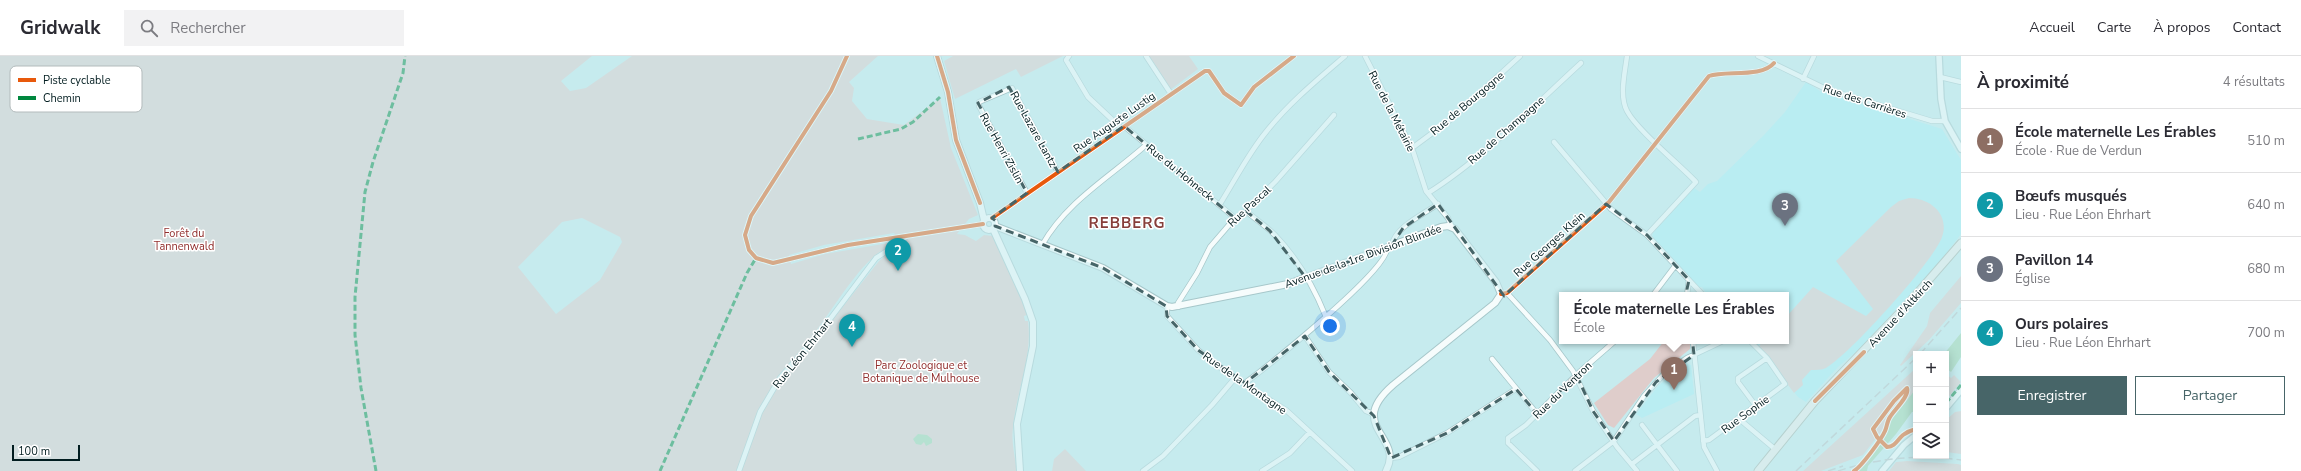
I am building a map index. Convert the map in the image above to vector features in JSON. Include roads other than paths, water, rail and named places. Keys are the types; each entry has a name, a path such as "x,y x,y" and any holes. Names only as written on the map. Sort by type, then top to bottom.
{"main road":[{"path":"937,56 948,92 956,140 987,220 994,227 1025,299 1033,322 1032,346 1017,424 1020,471"},
{"name":"Avenue de la 1re Division Blindée","path":"987,220 987,230 994,227 1103,268 1166,306 1178,307 1284,285 1441,227 1452,228 1504,293"},
{"name":"Avenue d'Altkirch","path":"1758,471 1815,401 1906,306 1961,243"},
{"path":"1386,471 1391,458 1389,449 1376,428 1373,414 1378,400 1504,293"}],"street":[{"path":"847,56 831,91 751,216 746,228 746,242 756,258 768,263 778,263 848,245 907,236 987,220"},
{"name":"Rue du Hohneck","path":"1069,56 1066,60 1088,97 1122,127 1146,144 1235,218"},
{"path":"1146,56 1171,94"},
{"name":"Rue Auguste Lustig","path":"987,220 1206,70 1224,93 1241,105 1254,88 1294,56"},
{"path":"1220,204 1246,161 1266,132 1311,85 1345,56"},
{"name":"Rue de la Métairie","path":"1365,56 1412,148 1428,193 1451,222 1452,228"},
{"name":"Rue de Bourgogne","path":"1412,148 1464,107 1520,56"},
{"path":"1627,56 1624,85 1627,111 1655,142 1696,182 1647,235"},
{"name":"Rue des Carrières","path":"1758,56 1826,90 1933,122 1945,121"},
{"path":"1803,78 1814,56"},
{"path":"1939,56 1945,121 1961,149"},
{"name":"Rue de Champagne","path":"1428,193 1444,183 1508,130 1581,63"},
{"name":"Rue Georges Klein","path":"1504,293 1606,204 1709,76 1758,70 1771,67 1774,63"},
{"path":"1940,77 1961,82"},
{"name":"Rue Lazare Lantz","path":"978,103 1009,87 1013,90 1058,172"},
{"name":"Rue Henri Zislin","path":"978,103 1027,193"},
{"name":"Rue Pascal","path":"1178,307 1178,302 1197,273 1210,246 1235,218 1240,217 1275,182 1334,115"},
{"path":"1554,142 1606,204 1647,235 1700,292"},
{"path":"1042,245 1081,196 1122,166 1146,144"},
{"path":"1245,383 1305,336 1326,317 1361,283 1386,255 1393,240 1403,228 1438,204"},
{"path":"1246,211 1276,236 1317,293 1326,317"},
{"name":"Rue Léon Ehrhart","path":"740,471 760,412 780,378 818,335 876,258 898,244 907,236"},
{"path":"1655,292 1675,266"},
{"path":"1687,292 1689,280"},
{"path":"1504,293 1550,340 1576,375 1593,411 1637,471"},
{"name":"Rue de la Montagne","path":"1166,306 1167,316 1198,350 1234,378 1245,383 1286,410 1309,433 1352,471"},
{"path":"1305,336 1329,372 1351,393 1366,411 1373,414"},
{"name":"Rue du Ventron","path":"1537,471 1508,443 1508,438 1538,415 1576,375 1612,344"},
{"path":"1693,344 1704,447 1717,471"},
{"path":"1575,471 1614,441 1630,415 1656,382 1676,365 1717,344"},
{"path":"1753,344 1767,358 1738,378 1738,382 1756,406"},
{"name":"Rue Sophie","path":"1704,441 1709,440 1785,384 1767,358"},
{"path":"1492,359 1538,415"},
{"path":"1143,471 1163,456 1217,400 1234,378"},
{"path":"1391,458 1399,457 1447,434 1516,389"},
{"path":"1949,404 1961,390"},
{"path":"1632,464 1695,416 1700,415"},
{"path":"1738,418 1776,450"},
{"path":"1642,425 1677,471"},
{"path":"1262,471 1290,453 1309,433"},
{"path":"1882,471 1904,445 1913,438"}],"railway":[{"path":"1923,351 1961,308"},
{"path":"1796,471 1913,361"},
{"path":"1838,471 1868,463 1899,458 1930,457 1961,460"},
{"path":"1828,471 1843,466"}],"place":[{"name":"Pavillon 14","path":"1785,226"},
{"name":"Bœufs musqués","path":"898,271"},
{"name":"Ours polaires","path":"852,347"},
{"name":"École maternelle Les Érables","path":"1674,390"}],"district":[{"name":"REBBERG","path":"1127,223"}],"park label":[{"name":"Forêt du Tannenwald","path":"184,239"},
{"name":"Parc Zoologique et Botanique de Mulhouse","path":"921,371"}]}
